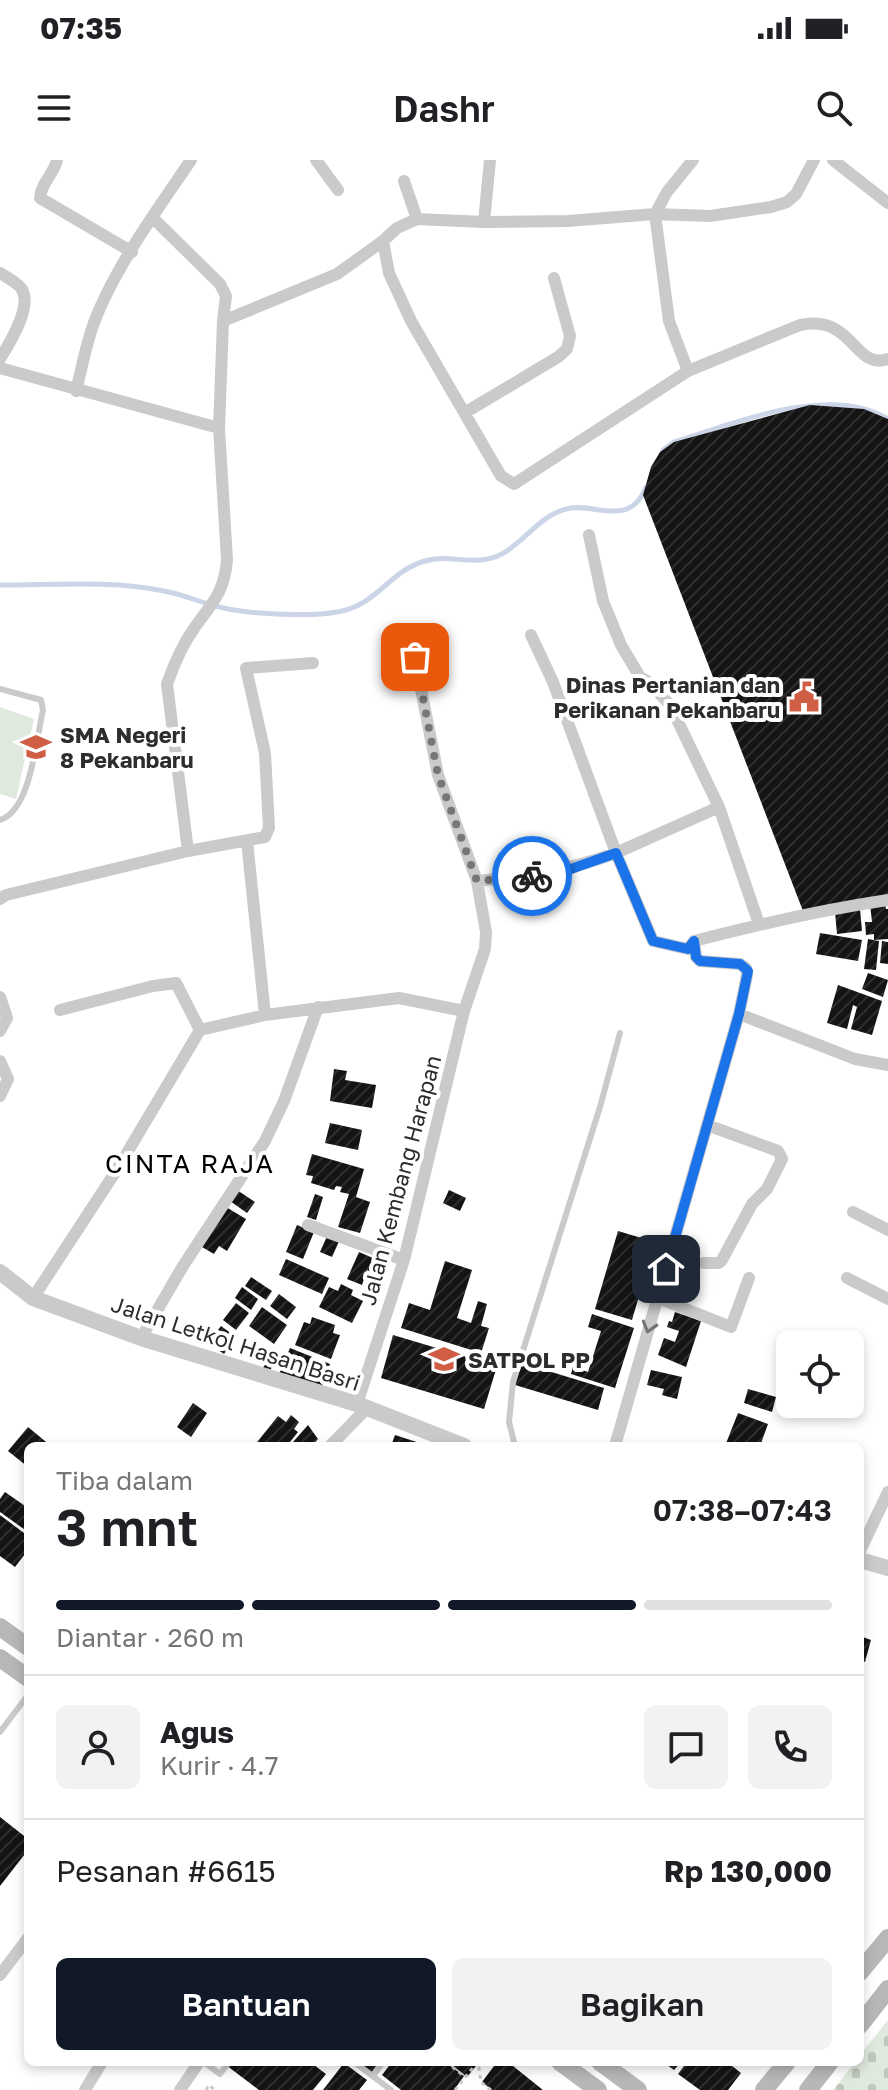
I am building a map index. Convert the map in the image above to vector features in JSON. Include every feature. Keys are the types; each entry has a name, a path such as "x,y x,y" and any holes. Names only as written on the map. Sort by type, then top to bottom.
{"main road":[{"path":"0,1627 24,1644"},
{"path":"0,1658 24,1675"},
{"path":"864,1967 888,1938"},
{"path":"864,2020 888,1989"},
{"path":"565,2066 598,2090"},
{"path":"605,2066 638,2090"},
{"path":"764,2090 784,2066"},
{"path":"808,2090 827,2066"}],"street":[{"path":"57,160 56,167 40,190 40,198 132,252"},
{"path":"76,391 96,318 152,217 191,160"},
{"path":"316,160 338,190"},
{"path":"484,222 490,160"},
{"path":"688,371 669,321 655,214 667,192 693,160"},
{"path":"223,321 337,274 397,228 417,219 484,222 568,221 655,214 710,216 787,202 796,194 814,160"},
{"path":"833,160 888,203"},
{"path":"404,181 417,219"},
{"path":"152,217 220,284 227,301 223,321 219,428 227,560 221,593 175,660 167,684 188,851"},
{"path":"383,241 389,273 411,321 501,476 509,482 518,483 688,371 800,325 816,322 838,329 866,357 877,361 888,359"},
{"path":"0,273 20,287 25,300 16,332 0,359"},
{"path":"466,412 567,349 570,336 554,278"},
{"path":"0,368 219,428"},
{"path":"589,535 603,601 621,645 640,677 650,683 670,705 719,807 759,924"},
{"name":"Jalan Kembang Harapan","path":"362,1406 404,1260 464,1011 485,949 486,932 477,881 438,775 410,634"},
{"path":"531,635 553,682 616,853 653,941 688,949 694,941 759,924 888,900"},
{"path":"0,899 188,851 265,837 269,828 265,753 246,668 313,663"},
{"path":"477,881 571,869 616,853 719,807"},
{"path":"247,841 265,1015"},
{"path":"616,1442 739,1014 747,975 746,968 740,964 700,961 696,957 694,941"},
{"path":"60,1010 176,983 200,1030"},
{"path":"0,997 7,1018 0,1031"},
{"path":"33,1298 118,1168 200,1030 265,1015 399,998 464,1011"},
{"path":"141,1338 183,1266 265,1141 284,1101 318,1007"},
{"path":"739,1014 855,1059 888,1065"},
{"path":"0,1061 8,1079 0,1096"},
{"path":"704,1263 721,1262 752,1204 767,1189 782,1159 778,1151 707,1125"},
{"path":"853,1212 888,1230"},
{"path":"308,1225 404,1260"},
{"name":"Jalan Letkol Hasan Basri","path":"0,1272 33,1298 141,1338 362,1406 454,1442"},
{"path":"658,1298 731,1327 749,1278"},
{"path":"847,1278 888,1299"},
{"path":"333,1442 362,1406"},
{"path":"864,1543 888,1492"},
{"path":"864,1561 888,1568"},
{"path":"0,1975 24,1943"},
{"path":"85,2090 100,2066"},
{"path":"180,2090 199,2066"}],"lane":[{"path":"0,689 41,700 43,710 18,808 0,820"},
{"path":"514,1442 509,1422 513,1382 600,1107 620,1033"},
{"path":"0,1732 24,1700"},
{"path":"208,2066 220,2074 226,2066"},
{"path":"359,2066 391,2090"},
{"path":"373,2076 380,2066"}],"path":[{"path":"451,2066 465,2077"},
{"path":"455,2090 471,2066"},
{"path":"477,2066 481,2082 491,2090"},
{"path":"206,2090 209,2085 215,2090"}],"green space":[{"path":"0,707 34,719 16,799 0,794"},
{"path":"888,2020 888,2090 833,2090 852,2066 864,2066 864,2050"}],"building":[{"name":"Dinas Pertanian dan Perikanan Pekanbaru","path":"810,405 864,409 888,419 888,899 803,911 643,495 651,467 660,452 674,442"},
{"path":"885,903 888,909 888,939 874,940 874,934 866,935 865,922 872,922 870,904"},
{"path":"860,909 862,931 837,934 835,912"},
{"path":"820,933 862,940 858,961 816,954"},
{"path":"868,939 879,941 876,970 864,969"},
{"path":"882,941 888,942 888,964 880,963"},
{"path":"868,973 888,980 883,997 862,989"},
{"path":"838,985 882,1001 872,1035 851,1029 857,1007 853,1005 847,1029 827,1023"},
{"path":"334,1069 347,1071 345,1080 376,1085 372,1108 330,1101"},
{"path":"330,1123 362,1130 358,1150 325,1143"},
{"path":"312,1154 364,1169 356,1197 370,1202 360,1233 338,1227 349,1194 340,1192 342,1187 336,1186 334,1190 311,1183 313,1176 306,1175"},
{"path":"237,1190 255,1202 247,1213 230,1201"},
{"path":"449,1190 466,1198 460,1211 443,1203"},
{"path":"315,1194 323,1197 316,1220 307,1217"},
{"path":"226,1207 246,1219 227,1251 219,1246 214,1254 202,1247"},
{"path":"297,1225 314,1232 303,1259 286,1252"},
{"path":"618,1231 655,1242 632,1320 595,1309"},
{"path":"328,1234 340,1239 332,1257 320,1252"},
{"path":"359,1252 373,1258 371,1262 376,1264 373,1273 367,1270 362,1285 347,1279"},
{"path":"286,1259 329,1278 322,1294 279,1275"},
{"path":"445,1261 472,1270 457,1318 471,1323 478,1301 487,1304 481,1326 489,1328 481,1353 401,1328 409,1303 430,1310"},
{"path":"251,1277 272,1291 266,1300 245,1286"},
{"path":"341,1284 353,1290 351,1295 363,1301 352,1323 319,1307 329,1287 338,1291"},
{"path":"242,1287 258,1299 251,1310 235,1298"},
{"path":"279,1294 296,1307 287,1319 270,1306"},
{"path":"236,1303 249,1313 236,1330 223,1320"},
{"path":"262,1307 287,1325 274,1344 249,1326"},
{"path":"675,1312 701,1321 686,1367 658,1355 664,1338 675,1342 679,1331 667,1327"},
{"path":"592,1314 634,1328 615,1388 571,1374 573,1367 588,1372 601,1331 588,1327"},
{"path":"312,1317 335,1325 333,1333 340,1335 331,1359 295,1345 304,1322 310,1324"},
{"path":"221,1326 236,1337 224,1354 208,1343"},
{"path":"393,1335 497,1366 484,1409 381,1378"},
{"path":"290,1348 330,1364 328,1371 333,1373 330,1383 324,1380 320,1391 279,1374"},
{"path":"276,1349 282,1353 268,1373 262,1369"},
{"path":"522,1363 604,1388 598,1410 515,1385"},
{"path":"651,1370 682,1377 677,1399 662,1395 664,1389 647,1385"},
{"path":"748,1389 776,1397 772,1412 744,1403"},
{"path":"193,1403 207,1413 191,1437 177,1427"},
{"path":"738,1413 768,1424 761,1442 727,1442"},
{"path":"291,1415 299,1422 294,1429 298,1432 290,1442 257,1442 278,1416 286,1422"},
{"path":"308,1425 318,1439 315,1442 293,1442"},
{"path":"28,1427 46,1442 24,1442 24,1464 8,1451"},
{"path":"395,1435 417,1442 392,1442"},
{"path":"5,1492 24,1505 24,1529 0,1512 0,1499"},
{"path":"0,1515 24,1533 24,1555 15,1567 0,1556"},
{"path":"864,1637 871,1640 864,1662"},
{"path":"0,1817 24,1836 24,1855 0,1886"},
{"path":"227,2066 315,2066 326,2074 313,2090 259,2090"},
{"path":"342,2066 348,2066 367,2080 359,2090 323,2090"},
{"path":"361,2066 376,2066 371,2073"},
{"path":"389,2066 450,2066 464,2076 454,2090 401,2090 382,2075"},
{"path":"453,2066 476,2066 467,2077"},
{"path":"494,2066 513,2066 543,2090 492,2090 482,2082"},
{"path":"684,2066 732,2066 741,2073 728,2090 700,2090 678,2074"}],"waterway":[{"path":"663,450 674,442 752,417 810,406 838,405 865,409 888,419"},
{"path":"0,585 124,585 172,593 239,611 326,614 363,602 402,572 425,561 444,558 482,560 502,554 557,512 577,508 621,511 639,500 646,487"}],"way so far":[{"path":"415,657 438,775 477,881 532,876"}],"place":[{"name":"Dinas Pertanian dan Perikanan Pekanbaru","path":"804,697"},
{"name":"SMA Negeri 8 Pekanbaru","path":"36,747"},
{"name":"SATPOL PP","path":"444,1359"}],"district":[{"name":"CINTA RAJA","path":"190,1163"}],"route":[{"path":"532,876 571,869 616,853 653,941 688,949 694,941 696,957 700,961 740,964 748,971 739,1014 666,1269"}]}
